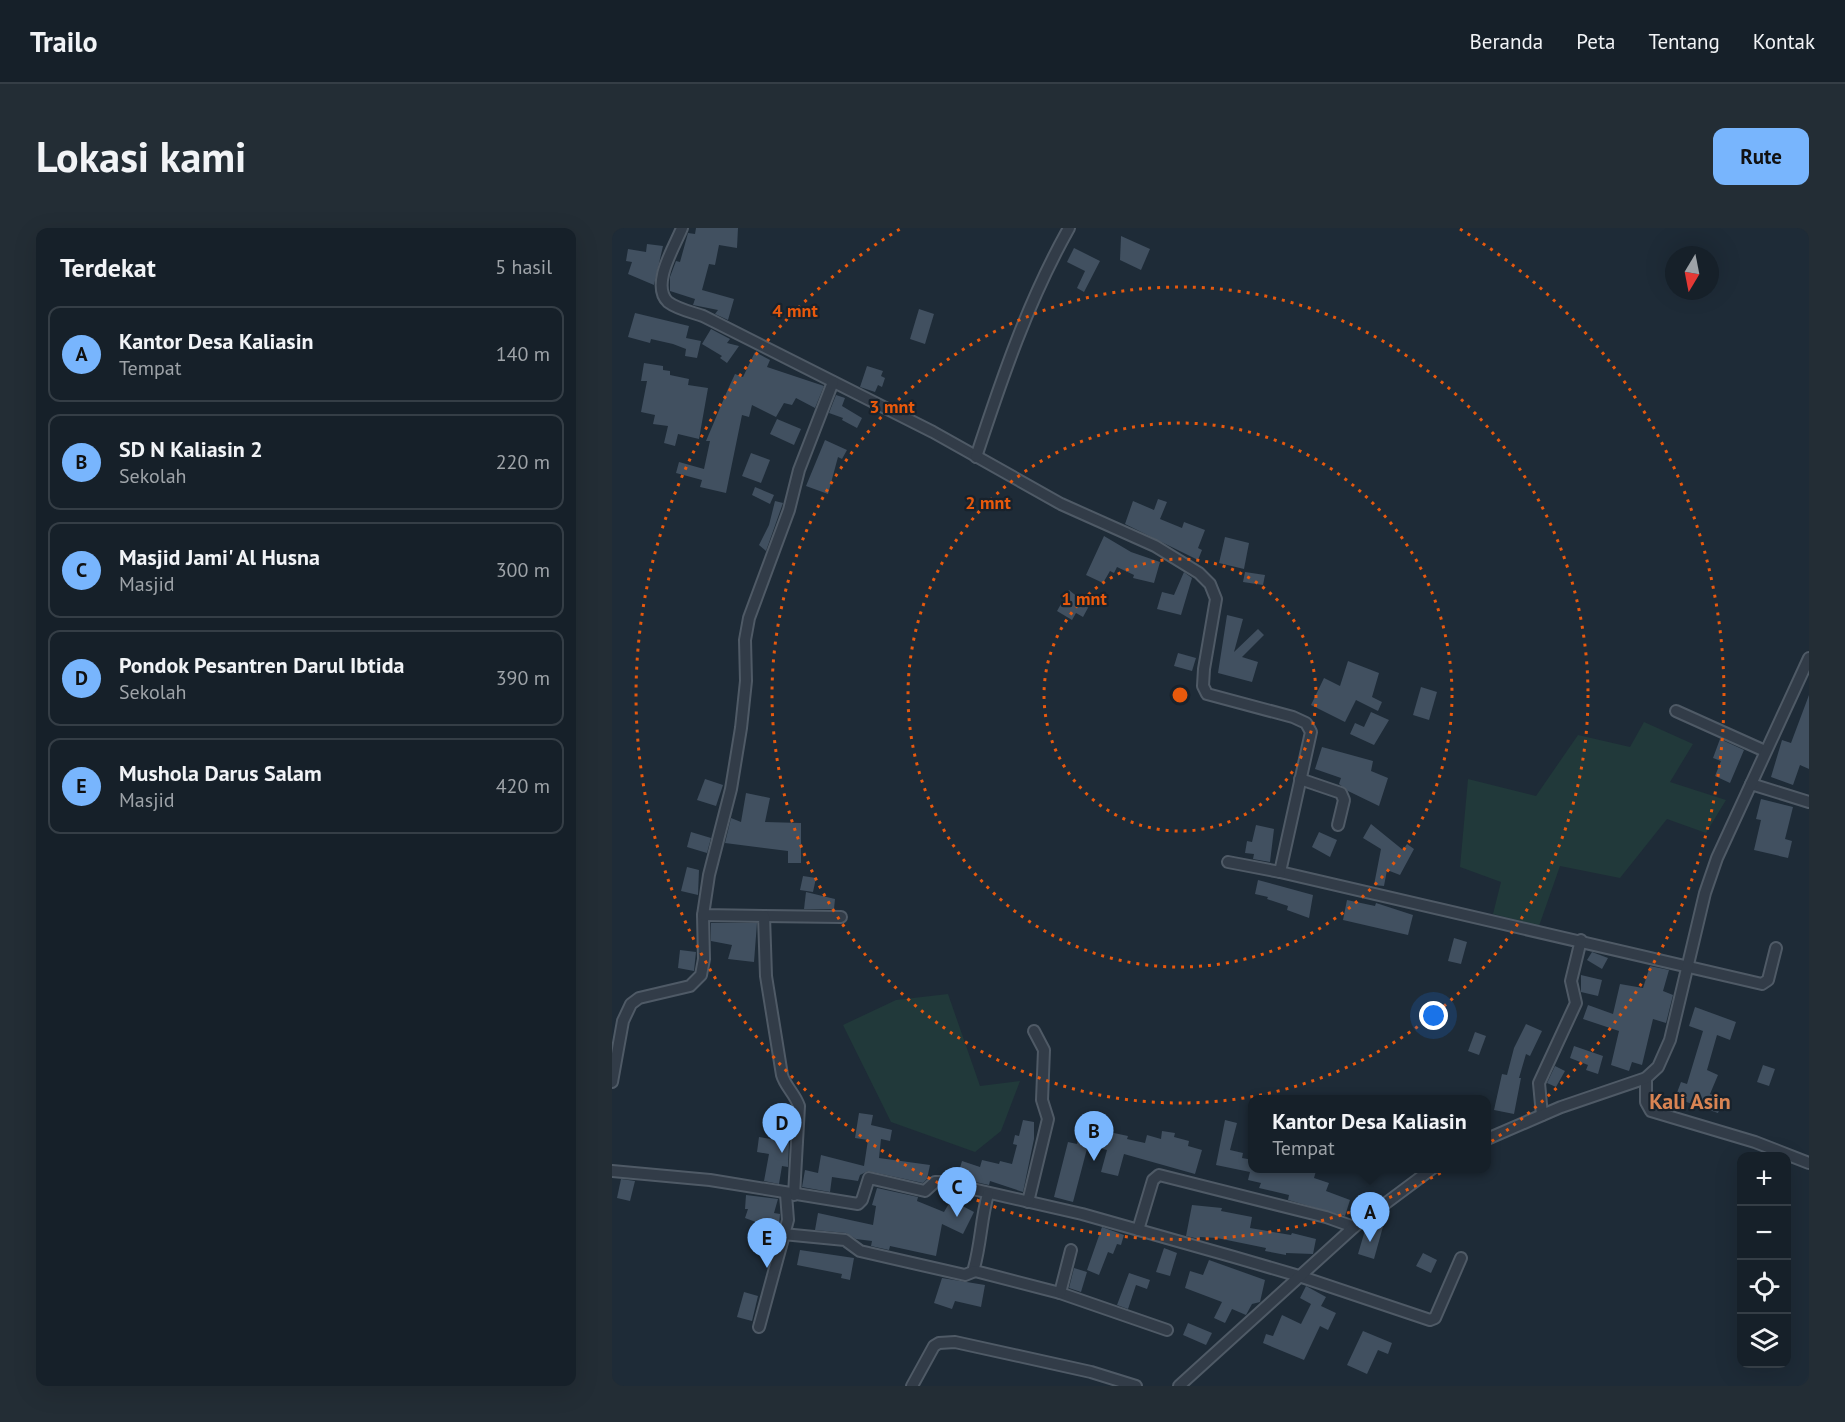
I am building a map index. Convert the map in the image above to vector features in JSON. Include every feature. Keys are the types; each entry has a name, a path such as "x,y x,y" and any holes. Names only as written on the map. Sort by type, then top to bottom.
{"street":[{"path":"682,228 662,278 661,289 669,302 933,432 1060,504 1155,546 1210,584 1216,599 1203,686 1207,694 1293,717 1306,723 1311,732 1280,872"},
{"path":"975,457 1017,335 1051,260 1069,228"},
{"path":"612,1082 623,1021 631,1004 639,998 690,986 701,975 704,959 703,915 709,875 731,789 740,738 746,681 745,640 749,618 789,510 799,470 833,382"},
{"path":"1491,1137 1542,1115 1646,1078 1658,1067 1667,1047 1717,858 1809,658"},
{"path":"1676,711 1765,751"},
{"path":"1300,779 1341,793 1344,800 1338,825"},
{"path":"1751,784 1809,802"},
{"path":"1228,862 1280,872 1502,925 1581,940 1764,984 1768,980 1776,948"},
{"path":"703,915 841,917"},
{"path":"759,1327 788,1220 799,1106 794,1093 784,1082 782,1075 766,976 764,916"},
{"path":"1542,1115 1539,1083 1576,1003 1571,981 1581,940"},
{"path":"1029,1202 1048,1119 1042,1100 1044,1050 1034,1031"},
{"path":"1646,1078 1646,1102 1651,1111 1755,1142 1809,1163"},
{"path":"612,1171 710,1180 858,1204 862,1200 869,1178 925,1191 935,1182 942,1182 1138,1230 1299,1276 1430,1320 1434,1318 1461,1258"},
{"path":"1179,1386 1354,1227 1426,1173"},
{"path":"1138,1230 1153,1180 1159,1174 1326,1217 1354,1227"},
{"path":"975,1271 981,1245 980,1224 988,1194"},
{"path":"783,1234 845,1240 860,1251 964,1275 975,1271 1060,1293 1167,1330"},
{"path":"1060,1293 1071,1250"},
{"path":"912,1386 934,1346 939,1342 955,1342 1091,1372 1136,1386"}],"green space":[{"path":"1644,722 1693,744 1670,782 1726,800 1706,833 1667,819 1620,878 1560,866 1539,926 1493,914 1501,882 1460,867 1468,779 1536,796 1578,735 1630,747"},
{"path":"948,994 980,1086 1020,1081 1001,1131 975,1152 891,1122 843,1025 896,1000"}],"building":[{"path":"696,228 738,228 737,248 719,245 715,265 709,264 702,290 734,299 728,320 715,314 718,310 693,305 695,299 670,291 670,277 676,261 680,262 688,233 695,234"},
{"path":"1121,236 1150,249 1141,270 1120,260"},
{"path":"647,244 663,246 654,285 628,274 632,262 626,261 628,249 646,252"},
{"path":"1074,248 1100,261 1084,292 1077,288 1085,271 1067,262"},
{"path":"919,309 934,314 925,344 910,339"},
{"path":"635,313 689,326 686,338 701,341 697,358 685,356 686,349 673,344 651,339 650,343 628,337"},
{"path":"711,329 730,339 727,343 739,346 727,363 720,358 722,356 702,344"},
{"path":"755,352 770,360 767,367 824,386 815,408 796,398 792,405 784,403 776,417 752,405 749,417 742,415 726,493 700,487 702,480 676,473 679,462 704,469 710,441 706,441 728,389 735,374 743,377"},
{"path":"644,363 663,366 663,370 670,371 670,375 689,379 688,385 708,388 699,439 678,434 675,446 664,443 668,426 653,424 655,415 641,412 647,381 641,381"},
{"path":"867,366 883,371 881,376 885,378 882,387 878,385 875,392 860,387"},
{"path":"836,395 845,398 842,406 862,418 857,428 842,420 843,418 829,413"},
{"path":"777,419 801,429 794,445 770,434"},
{"path":"825,440 847,450 842,459 838,457 828,494 806,486"},
{"path":"751,453 770,460 761,483 742,476"},
{"path":"755,487 774,495 770,504 752,495"},
{"path":"1158,499 1167,502 1160,519 1182,528 1184,522 1205,530 1198,548 1202,550 1198,560 1125,524 1133,501 1154,510"},
{"path":"775,501 783,503 766,551 759,545 769,525"},
{"path":"1104,536 1131,552 1160,562 1154,583 1133,578 1134,575 1117,567 1114,573 1110,571 1103,583 1086,575"},
{"path":"1225,537 1249,543 1244,569 1219,563"},
{"path":"1184,572 1192,578 1181,615 1157,609 1162,592 1174,595"},
{"path":"1245,572 1265,575 1263,585 1243,582"},
{"path":"1069,590 1089,606 1083,617 1076,613 1072,620 1057,611"},
{"path":"1227,615 1243,619 1234,652 1258,629 1264,635 1242,657 1258,662 1252,682 1218,673"},
{"path":"1178,653 1196,658 1192,671 1174,666"},
{"path":"1348,661 1379,673 1372,697 1382,702 1378,711 1356,700 1345,722 1311,705 1324,678 1340,686"},
{"path":"1421,687 1437,692 1429,720 1413,715"},
{"path":"1809,695 1809,769 1800,765 1793,785 1771,777 1782,740 1791,743"},
{"path":"1371,712 1389,720 1374,745 1350,734 1355,723 1364,727"},
{"path":"1720,739 1744,750 1730,783 1715,776 1721,761 1713,758"},
{"path":"1322,747 1373,761 1371,771 1388,778 1379,806 1348,791 1339,784 1341,778 1315,769"},
{"path":"705,779 723,785 716,806 697,800"},
{"path":"746,793 770,798 765,822 801,823 801,863 788,863 788,851 725,843 731,818 741,822"},
{"path":"1761,799 1793,807 1785,839 1792,841 1788,858 1754,850 1761,820 1756,819"},
{"path":"1371,824 1403,850 1407,844 1414,849 1400,875 1387,870 1384,886 1374,885 1381,849 1363,838"},
{"path":"1256,825 1274,829 1270,862 1253,859 1254,854 1245,853 1247,841 1252,842"},
{"path":"691,832 711,838 707,853 687,847"},
{"path":"1319,832 1337,840 1330,857 1312,847"},
{"path":"687,867 699,870 698,895 681,891"},
{"path":"803,876 816,878 813,892 800,890"},
{"path":"1258,880 1313,895 1309,918 1287,910 1288,906 1267,899 1268,897 1255,894"},
{"path":"806,892 835,899 834,909 804,909"},
{"path":"1347,900 1375,906 1376,903 1413,915 1408,935 1343,920"},
{"path":"711,923 757,923 754,962 728,959 732,945 711,941"},
{"path":"1454,938 1467,942 1461,964 1448,961"},
{"path":"680,950 696,952 694,971 678,968"},
{"path":"1592,952 1608,958 1602,969 1587,960"},
{"path":"1650,966 1669,970 1663,991 1673,995 1666,1023 1653,1019 1642,1065 1632,1062 1629,1071 1611,1065 1619,1031 1583,1019 1588,1005 1613,1014 1620,984 1643,988"},
{"path":"1581,975 1602,980 1598,996 1581,992"},
{"path":"1695,1007 1736,1022 1730,1040 1717,1035 1707,1070 1718,1075 1710,1094 1723,1098 1718,1113 1675,1098 1681,1082 1687,1084 1703,1031 1689,1026"},
{"path":"1526,1024 1542,1031 1530,1056 1526,1054 1519,1078 1521,1078 1514,1114 1494,1110 1502,1074 1507,1075 1514,1048"},
{"path":"1475,1032 1486,1036 1479,1055 1468,1051"},
{"path":"1574,1046 1603,1056 1598,1074 1586,1070 1588,1065 1570,1058"},
{"path":"1763,1065 1775,1069 1769,1086 1757,1082"},
{"path":"1555,1066 1565,1071 1556,1087 1547,1083"},
{"path":"789,1108 790,1125 779,1129 774,1113"},
{"path":"859,1113 873,1115 871,1125 892,1130 890,1141 881,1139 879,1158 930,1165 927,1179 923,1183 868,1171 860,1175 858,1181 832,1177 830,1192 802,1187 805,1170 818,1173 821,1155 864,1166 868,1140 855,1138"},
{"path":"1023,1120 1034,1122 1034,1139 1023,1192 990,1181 989,1185 957,1178 962,1161 980,1167 982,1160 1012,1164 1017,1145 1013,1144 1015,1135 1019,1136"},
{"path":"1225,1120 1237,1123 1230,1150 1243,1153 1242,1158 1248,1159 1248,1172 1216,1165"},
{"path":"1081,1126 1128,1136 1127,1139 1145,1143 1147,1135 1161,1139 1162,1131 1175,1133 1174,1137 1189,1141 1188,1146 1202,1150 1195,1174 1124,1154 1118,1176 1101,1172 1107,1150 1088,1145 1073,1202 1054,1197 1068,1142 1077,1144"},
{"path":"759,1137 789,1142 788,1167 782,1166 779,1184 764,1181 769,1154 757,1152"},
{"path":"1250,1173 1315,1173 1314,1178 1329,1183 1326,1191 1350,1200 1345,1216 1288,1200 1289,1195 1259,1188 1261,1183 1248,1180"},
{"path":"621,1179 635,1181 630,1201 617,1198"},
{"path":"877,1188 918,1197 917,1201 944,1212 951,1200 974,1212 963,1234 942,1224 936,1256 890,1246 889,1250 871,1246 872,1241 856,1239 846,1233 815,1230 818,1213 873,1225 876,1206 872,1205"},
{"path":"746,1195 778,1199 774,1213 780,1214 779,1226 773,1224 772,1228 745,1218 748,1209 745,1209"},
{"path":"1192,1205 1222,1208 1221,1211 1252,1217 1250,1228 1291,1235 1292,1233 1316,1239 1313,1254 1286,1253 1286,1255 1265,1251 1266,1248 1217,1238 1200,1237 1199,1239 1186,1236"},
{"path":"1376,1220 1384,1223 1374,1259 1358,1254 1366,1227 1372,1227"},
{"path":"1102,1227 1124,1235 1121,1245 1117,1244 1113,1254 1108,1252 1099,1275 1087,1270"},
{"path":"1164,1248 1177,1253 1170,1276 1156,1272"},
{"path":"800,1250 854,1258 850,1280 841,1278 842,1274 797,1265"},
{"path":"1423,1253 1437,1260 1431,1273 1416,1266"},
{"path":"1209,1260 1265,1280 1260,1302 1252,1304 1246,1315 1232,1309 1225,1323 1214,1318 1222,1302 1185,1288 1190,1271 1203,1275"},
{"path":"1074,1268 1087,1272 1081,1292 1069,1288"},
{"path":"1129,1273 1150,1280 1147,1289 1136,1285 1128,1309 1117,1305"},
{"path":"942,1278 985,1285 981,1307 955,1301 952,1309 934,1303"},
{"path":"1306,1286 1326,1297 1321,1306 1336,1313 1328,1330 1320,1326 1304,1360 1263,1343 1266,1334 1273,1336 1282,1315 1301,1324 1311,1304 1300,1298"},
{"path":"744,1292 758,1296 752,1321 737,1317"},
{"path":"1188,1323 1212,1333 1206,1345 1183,1335"},
{"path":"1363,1331 1392,1343 1388,1354 1378,1350 1367,1374 1347,1365"}],"place":[{"name":"Pondok Pesantren Darul Ibtida","path":"782,1153"},
{"name":"SD N Kaliasin 2","path":"1094,1161"},
{"name":"Masjid Jami' Al Husna","path":"957,1217"},
{"name":"Kantor Desa Kaliasin","path":"1370,1242"},
{"name":"Mushola Darus Salam","path":"767,1268"}],"district":[{"name":"Kali Asin","path":"1690,1101"}]}
